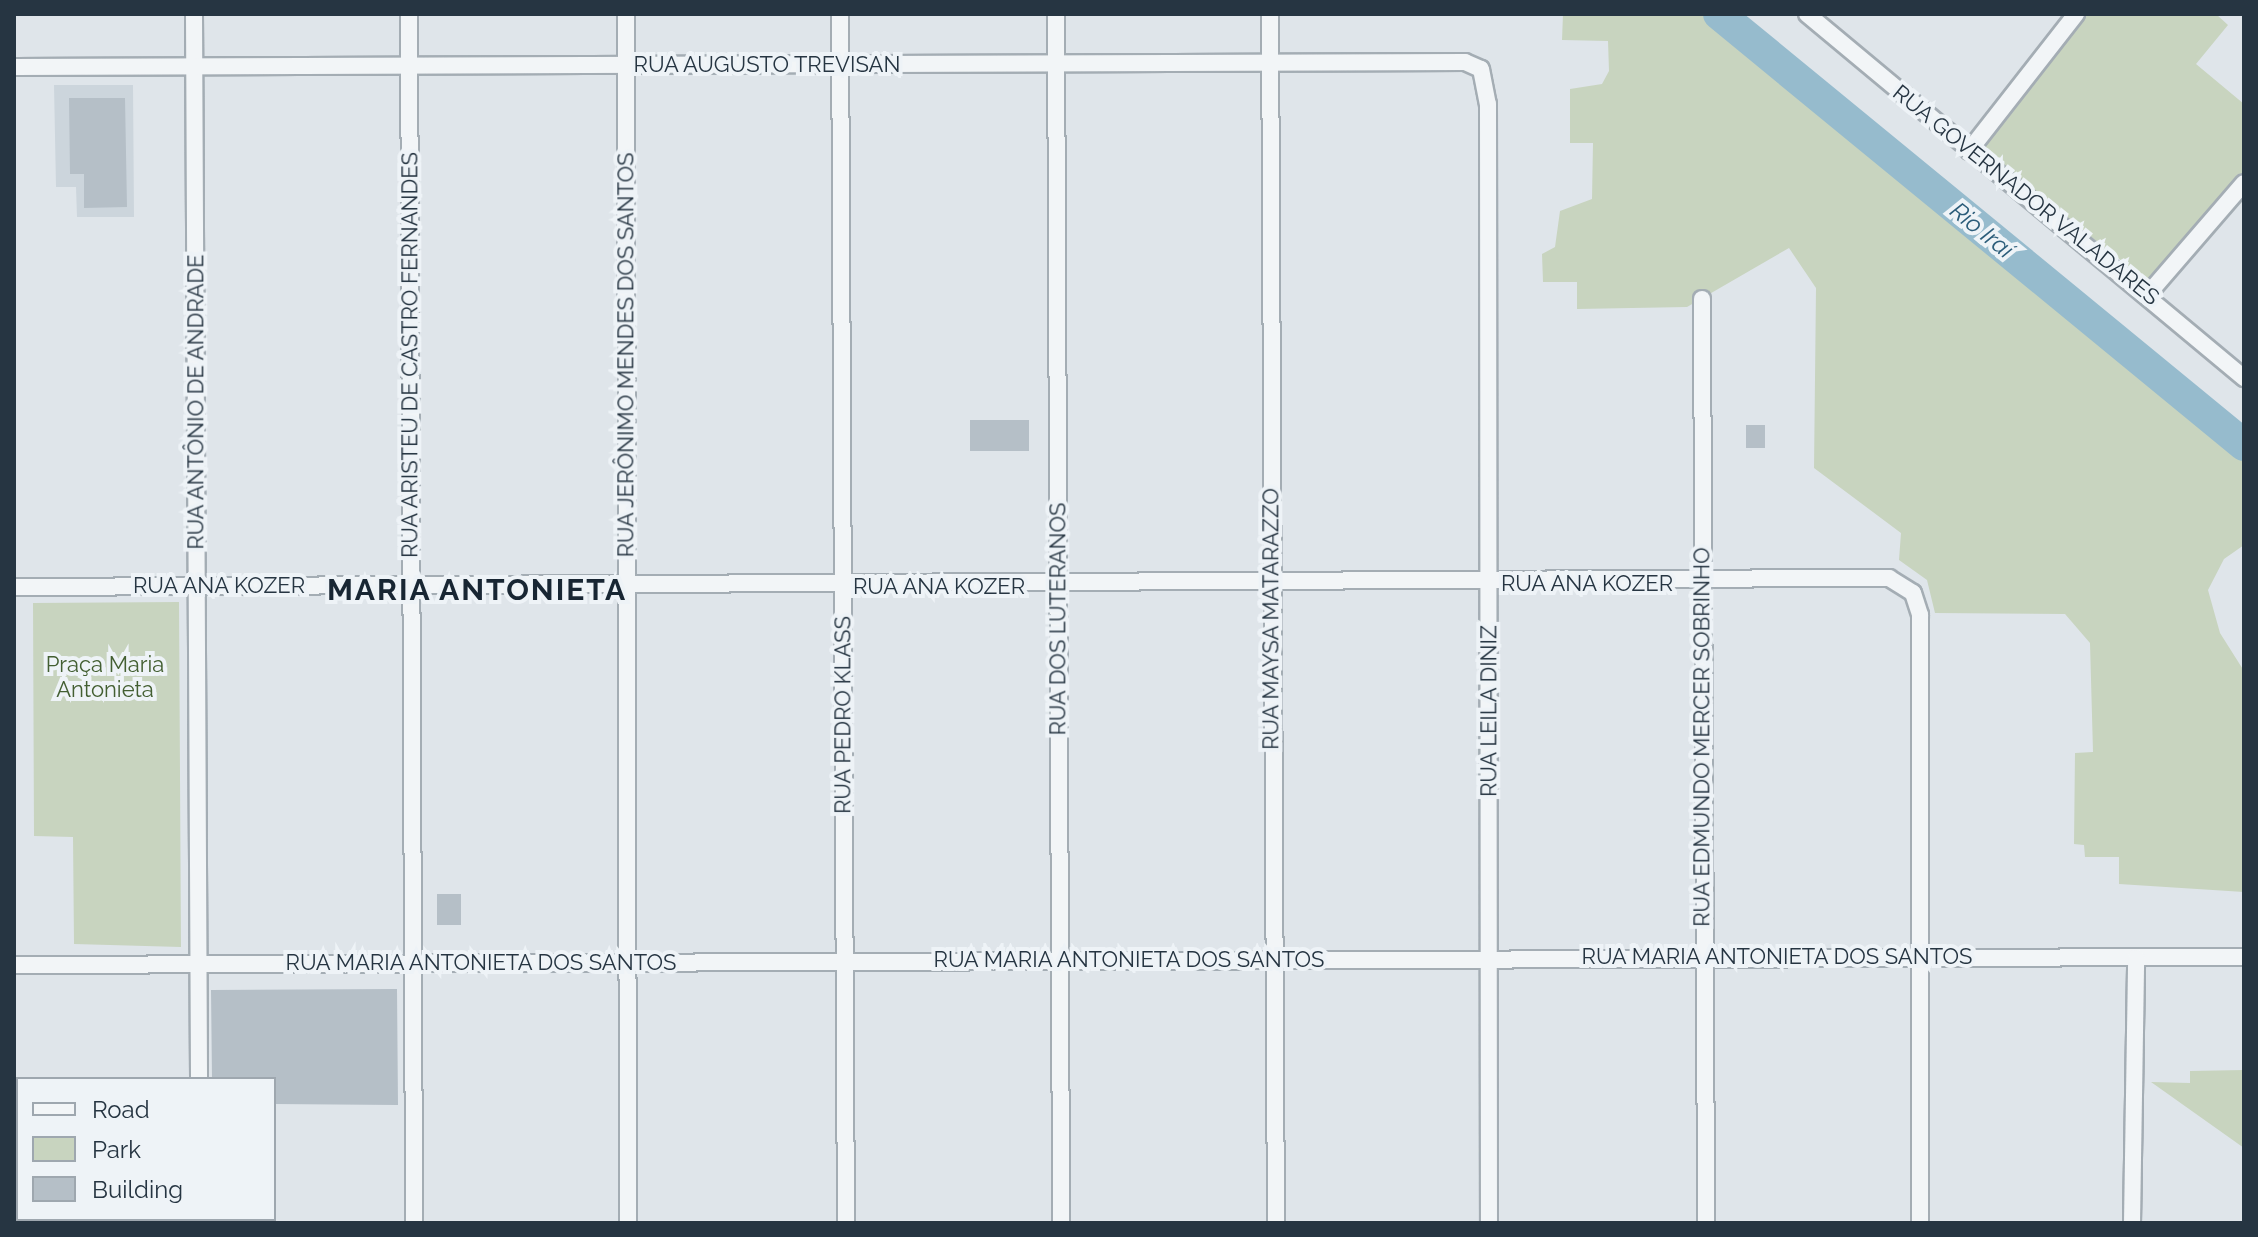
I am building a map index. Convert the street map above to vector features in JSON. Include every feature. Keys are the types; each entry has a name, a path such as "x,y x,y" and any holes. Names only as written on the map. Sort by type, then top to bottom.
{"street":[{"name":"RUA ANTÔNIO DE ANDRADE","path":"194,14 199,1077"},
{"name":"RUA ARISTEU DE CASTRO FERNANDES","path":"409,14 414,1223"},
{"name":"RUA JERÔNIMO MENDES DOS SANTOS","path":"626,14 628,1223"},
{"name":"RUA PEDRO KLASS","path":"840,14 846,1223"},
{"name":"RUA DOS LUTERANOS","path":"1056,14 1061,1223"},
{"name":"RUA MAYSA MATARAZZO","path":"1270,14 1271,959 1276,1223"},
{"name":"RUA GOVERNADOR VALADARES","path":"1807,14 1969,151 2149,293 2244,378"},
{"path":"1969,151 2076,14"},
{"name":"RUA AUGUSTO TREVISAN","path":"14,67 1465,62 1485,74 1488,104"},
{"name":"RUA LEILA DINIZ","path":"1488,104 1489,1223"},
{"path":"2149,293 2244,183"},
{"name":"RUA EDMUNDO MERCER SOBRINHO","path":"1702,299 1706,1223"},
{"name":"RUA ANA KOZER","path":"14,587 1702,583 1864,578 1906,587 1920,615 1919,956"},
{"path":"1919,956 1920,1223"},
{"name":"RUA MARIA ANTONIETA DOS SANTOS","path":"14,965 1487,957 2244,957"},
{"path":"2132,1223 2136,958"}],"shaded area":[{"path":"54,85 133,85 134,217 77,217 76,187 56,187"}],"green space":[{"path":"1563,14 1709,14 2244,462 2244,545 2224,559 2208,590 2220,633 2244,671 2244,892 2119,884 2119,857 2085,857 2084,845 2074,844 2075,753 2093,752 2090,643 2065,614 1935,613 1927,580 1899,560 1901,533 1814,468 1816,288 1789,248 1687,307 1577,309 1577,282 1543,282 1542,254 1555,247 1560,211 1592,199 1593,143 1570,143 1570,89 1602,84 1609,71 1608,41 1562,40"},
{"path":"2084,14 2216,14 2228,25 2196,64 2244,104 2244,173 2147,281 1976,146"},
{"name":"Praça Maria Antonieta","path":"179,602 181,947 74,944 73,837 34,836 33,603"},
{"path":"2244,1070 2244,1148 2151,1082 2190,1083 2190,1071"}],"building":[{"path":"69,98 125,98 127,207 84,208 84,174 70,174"},
{"path":"970,420 1029,420 1029,451 970,451"},
{"path":"1746,425 1765,425 1765,448 1746,448"},
{"path":"437,894 461,894 461,925 437,925"},
{"path":"397,989 398,1105 276,1104 276,1077 212,1077 211,990"}],"waterway":[{"name":"Rio Iraí","path":"1719,14 2244,445"}],"district":[{"name":"MARIA ANTONIETA","path":"477,590"}]}
